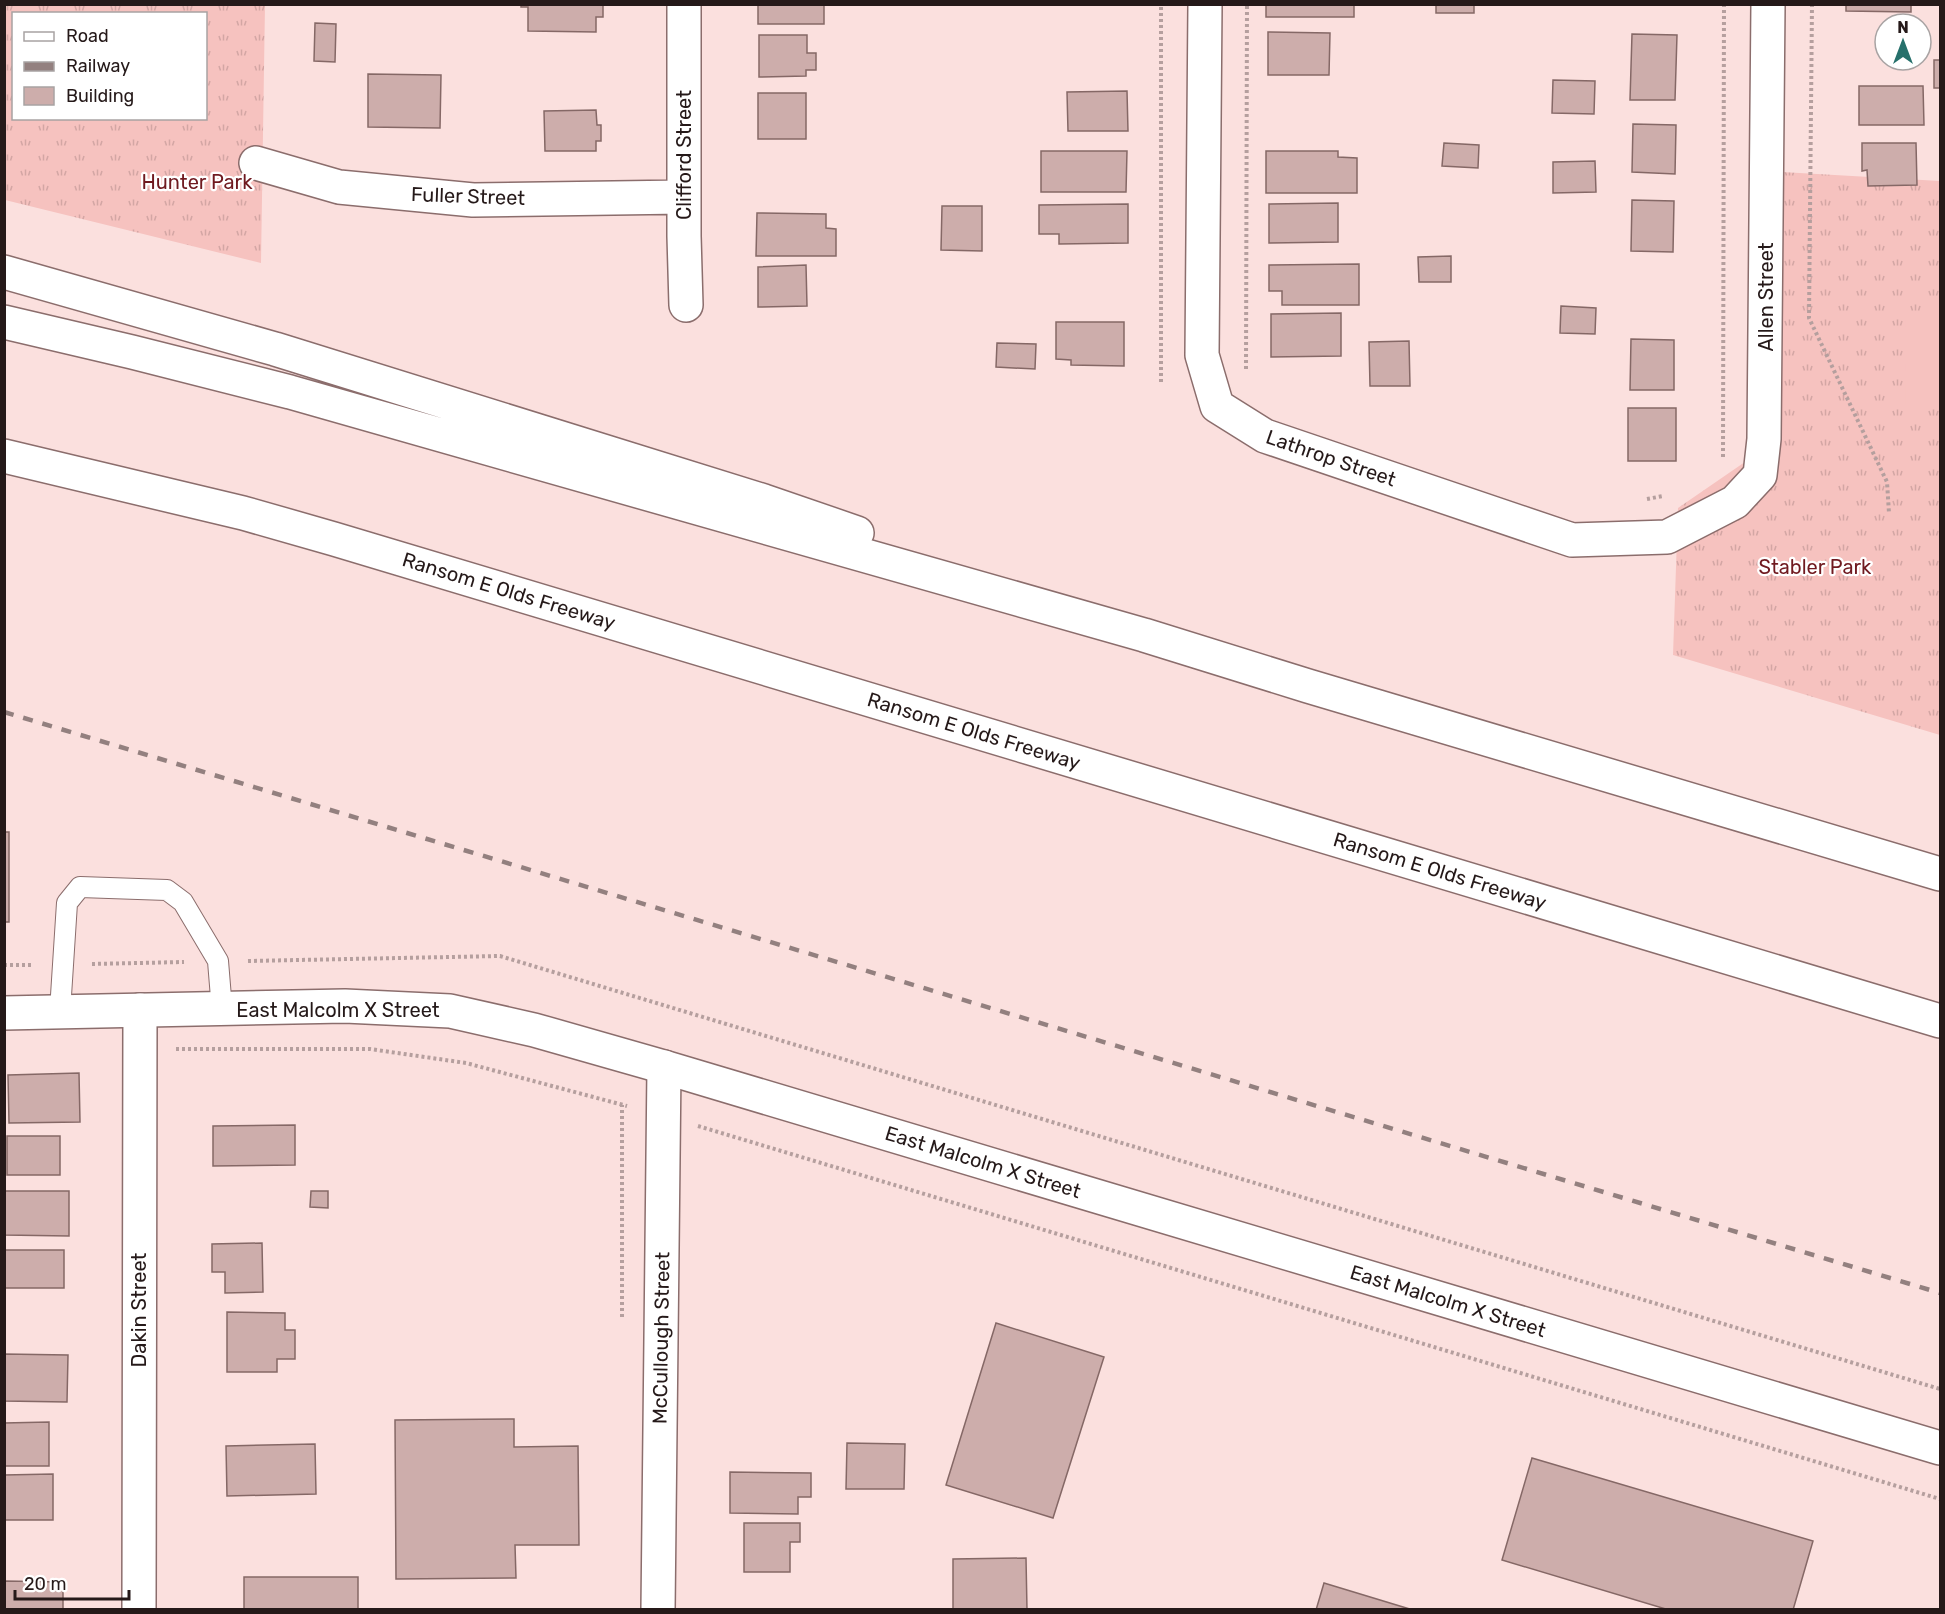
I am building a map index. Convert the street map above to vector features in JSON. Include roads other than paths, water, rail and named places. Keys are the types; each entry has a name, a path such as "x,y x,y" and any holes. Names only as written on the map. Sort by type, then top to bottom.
{"main road":[{"name":"Clifford Street","path":"684,4 686,305"},
{"name":"Lathrop Street","path":"1205,4 1202,355 1217,406 1265,436 1572,540 1667,537"},
{"name":"Allen Street","path":"1667,537 1735,502 1760,476 1764,439 1768,4"},
{"name":"Fuller Street","path":"256,163 339,188 473,200 684,197"},
{"path":"4,272 264,346 764,501 1144,635"},
{"path":"4,322 290,392 1144,635 1941,874"},
{"name":"Ransom E Olds Freeway","path":"4,456 243,513 334,539 1941,1021"},
{"name":"East Malcolm X Street","path":"4,1013 345,1006 450,1011 534,1030 664,1066 1941,1448"},
{"name":"Dakin Street","path":"139,1610 140,1010"},
{"name":"McCullough Street","path":"658,1610 664,1066"}],"lane":[{"path":"60,1011 67,903 80,887 167,890 183,902 218,962 222,1010"}],"railway":[{"path":"4,712 1940,1293"}],"park label":[{"name":"Hunter Park","path":"197,182"},
{"name":"Stabler Park","path":"1815,567"}]}
